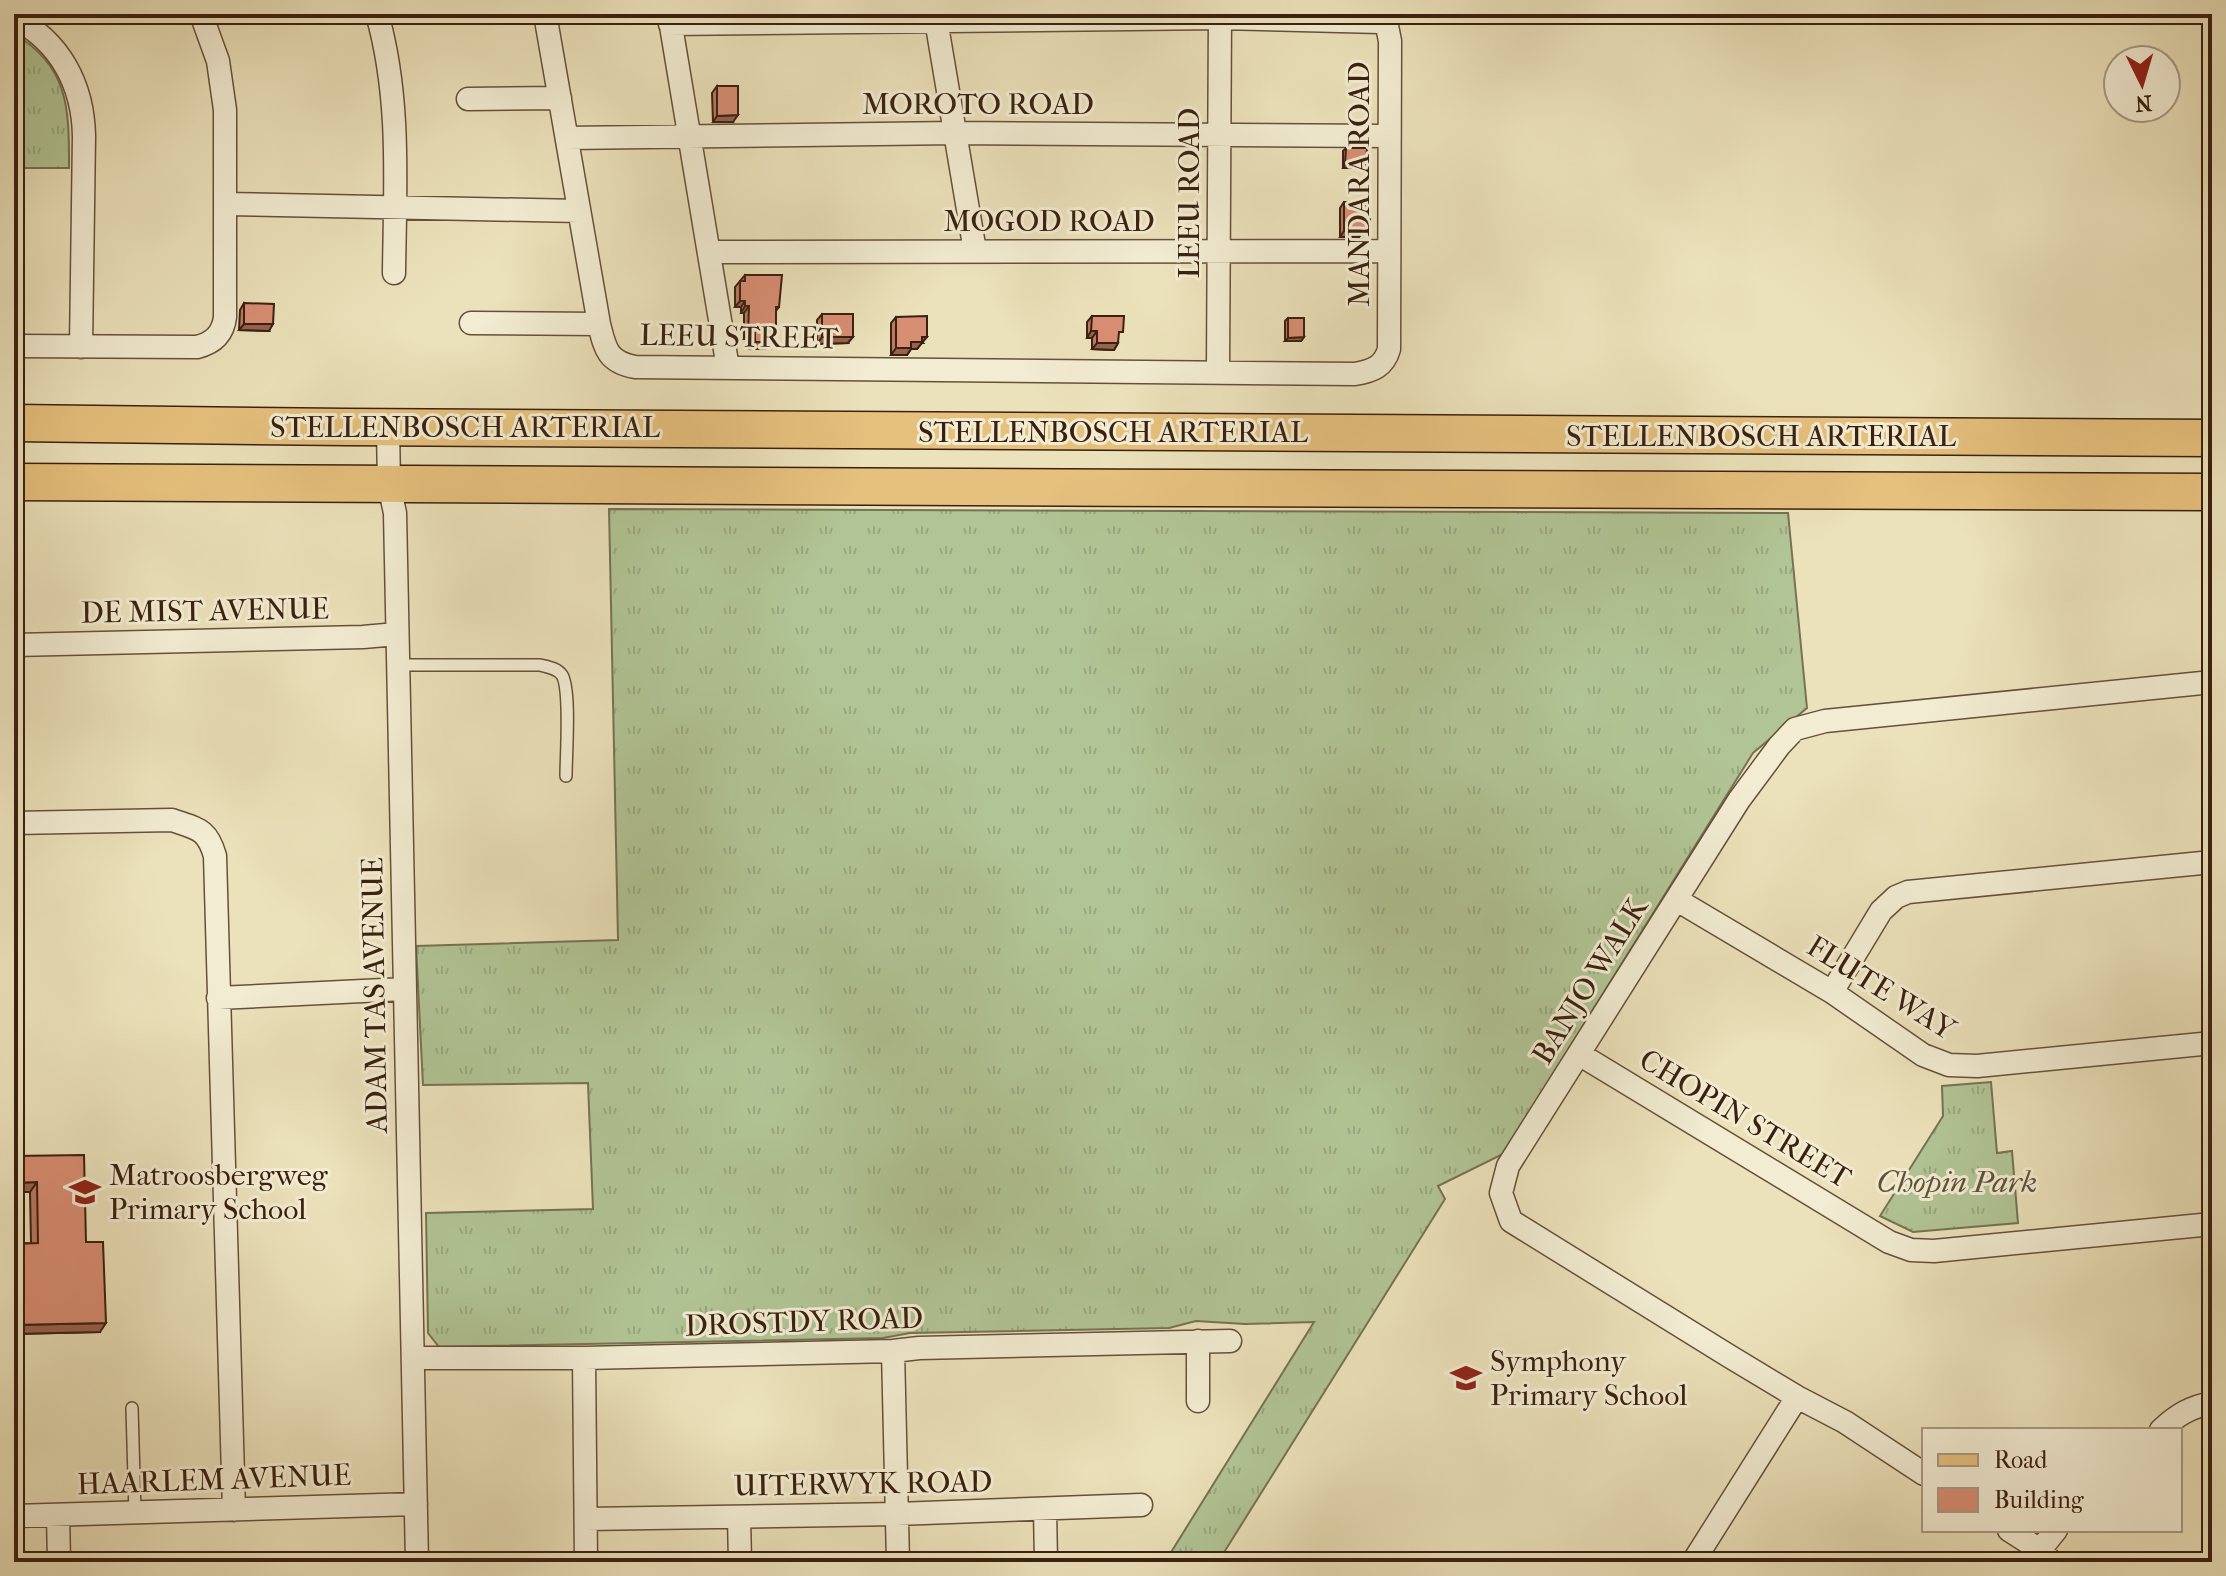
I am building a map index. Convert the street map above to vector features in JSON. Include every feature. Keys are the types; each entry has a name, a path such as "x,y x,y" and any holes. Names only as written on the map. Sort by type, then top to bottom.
{"main road":[{"name":"STELLENBOSCH ARTERIAL","path":"14,423 388,428 2212,438"},
{"name":"STELLENBOSCH ARTERIAL","path":"14,482 2212,492"}],"street":[{"path":"14,346 197,347 206,345 221,333 225,317 225,110 223,85 211,38 201,14"},
{"path":"377,14 393,94 394,273"},
{"name":"LEEU STREET","path":"545,14 599,324 605,349 617,361 625,365 728,368 1218,372"},
{"name":"MANDARA ROAD","path":"670,19 1220,16 1370,20 1387,26 1390,41 1389,349 1386,358 1370,372 1355,374 1218,372"},
{"name":"LEEU ROAD","path":"1218,372 1220,16"},
{"path":"14,18 37,32 55,50 69,71 81,102 84,136 81,347"},
{"path":"936,18 975,251"},
{"path":"670,19 728,368"},
{"path":"468,99 560,98"},
{"name":"MOROTO ROAD","path":"567,138 955,133 1389,136"},
{"path":"225,204 579,211"},
{"name":"MOGOD ROAD","path":"709,252 1388,251"},
{"path":"471,323 599,324"},
{"name":"ADAM TAS AVENUE","path":"388,428 389,485 395,513 417,1562"},
{"name":"DE MIST AVENUE","path":"14,645 397,634"},
{"name":"BANJO WALK","path":"1922,1473 1845,1422 1797,1397 1511,1221 1501,1193 1508,1166 1739,800 1795,729 1825,721 2212,682"},
{"path":"14,823 172,820 204,832 215,856 234,1510"},
{"path":"1832,992 1881,911 1896,897 1908,892 2212,862"},
{"name":"FLUTE WAY","path":"1677,900 1832,992 1923,1055 1949,1065 1977,1066 2212,1043"},
{"path":"218,998 404,989"},
{"name":"CHOPIN STREET","path":"1579,1054 1889,1242 1911,1250 1934,1251 2212,1224"},
{"path":"1198,1341 1198,1401"},
{"name":"DROSTDY ROAD","path":"413,1358 584,1358 1230,1341"},
{"path":"893,1351 898,1562"},
{"path":"584,1358 586,1562"},
{"path":"1693,1562 1797,1397"},
{"path":"2163,1428 2180,1413 2212,1403"},
{"name":"HAARLEM AVENUE","path":"14,1516 416,1504"},
{"name":"UITERWYK ROAD","path":"586,1519 897,1514 1141,1505"},
{"path":"1045,1510 1046,1562"},
{"path":"58,1515 59,1562"},
{"path":"739,1517 740,1562"},
{"path":"2011,1532 2040,1558 2055,1532"}],"lane":[{"path":"397,665 540,665 553,668 561,674 566,688 566,776"},
{"path":"132,1408 135,1513"}],"green space":[{"path":"14,34 46,60 56,75 66,109 69,168 14,168"},
{"path":"609,509 1788,513 1807,708 1753,753 1503,1154 1438,1186 1445,1199 1218,1562 1165,1562 1314,1322 1245,1324 1196,1321 1169,1328 910,1333 883,1338 439,1347 428,1333 426,1213 593,1209 588,1083 423,1085 416,946 618,940"},
{"name":"Chopin Park","path":"1991,1082 1997,1153 2012,1151 2018,1223 1913,1232 1880,1216 1943,1116 1942,1086"}],"building":[{"path":"717,86 738,86 738,115 717,116"},
{"path":"1346,148 1367,148 1366,164 1345,164"},
{"path":"1344,202 1365,202 1365,208 1370,208 1370,228 1344,231"},
{"path":"745,275 782,275 779,307 776,307 776,342 755,342 755,333 748,333 749,306 745,306 745,301 740,301 740,281 745,281"},
{"path":"244,303 274,304 273,324 244,324"},
{"path":"822,314 853,314 853,337 822,337"},
{"path":"927,316 927,337 922,337 922,342 911,342 911,348 896,348 896,317"},
{"path":"1092,316 1124,316 1123,332 1119,332 1118,343 1097,343 1097,331 1091,331"},
{"path":"1288,318 1304,318 1304,337 1288,338"},
{"path":"84,1155 86,1242 103,1242 106,1323 14,1325 14,1244 38,1243 37,1182 14,1183 14,1156"}],"place":[{"name":"Matroosbergweg Primary School","path":"85,1192"},
{"name":"Symphony Primary School","path":"1466,1378"}]}
